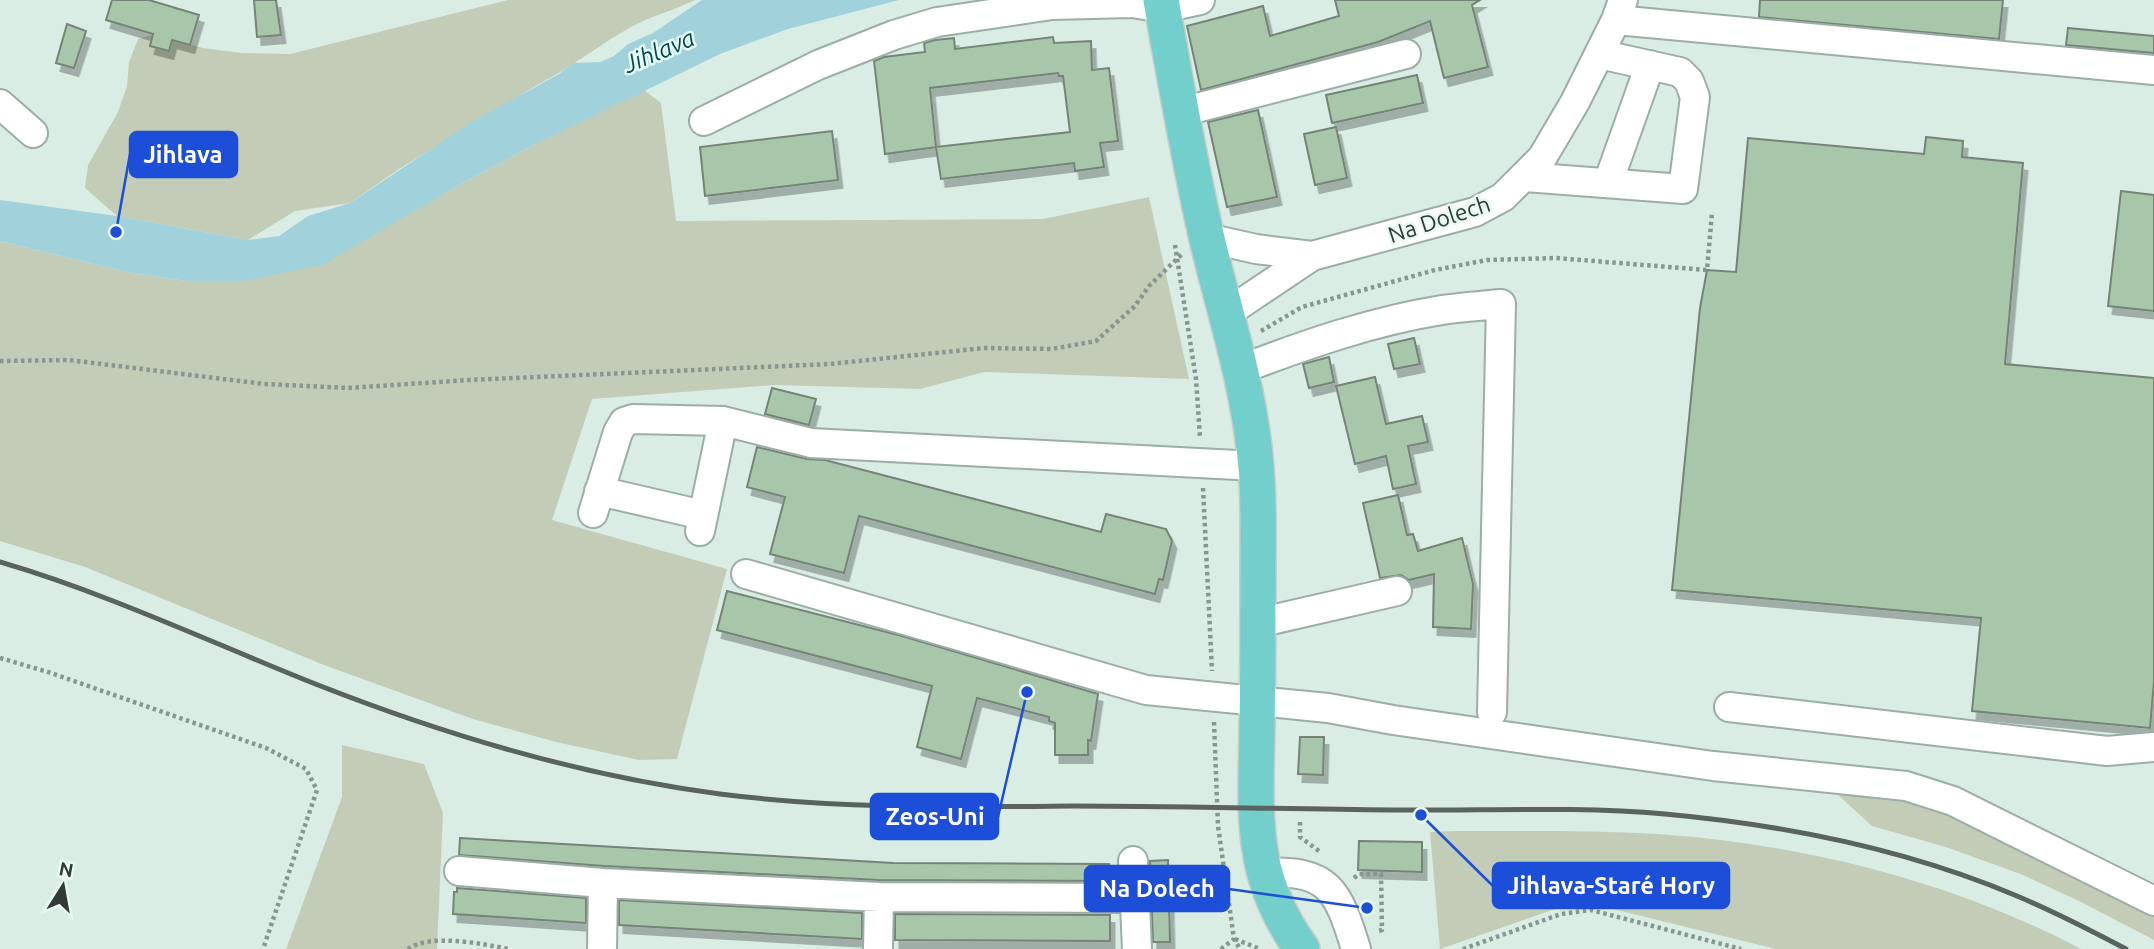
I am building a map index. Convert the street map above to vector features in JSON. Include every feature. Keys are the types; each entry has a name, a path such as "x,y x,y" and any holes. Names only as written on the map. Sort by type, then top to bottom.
{"main road":[{"path":"1162,4 1181,112 1207,238 1239,369 1256,466 1256,823 1263,873 1278,911 1302,949"}],"street":[{"path":"704,121 818,65 894,35 937,22 1052,5 1162,4 1200,0"},
{"path":"1620,10 2154,70"},
{"name":"Na Dolech","path":"1227,313 1312,256 1475,212 1503,197 1542,158 1575,103 1620,10"},
{"path":"1181,112 1406,54"},
{"path":"1524,177 1683,189 1695,97 1689,81 1680,72 1599,54"},
{"path":"1608,183 1650,65"},
{"path":"0,104 33,133"},
{"name":"Na Dolech","path":"1207,238 1312,256"},
{"path":"1239,369 1371,327 1441,310 1502,304 1492,712"},
{"path":"723,421 701,523 596,502 618,432 624,422 633,419 723,421 811,443 1256,466"},
{"path":"746,574 1146,690 1257,699 1713,766 1906,786 1953,801 2154,901"},
{"path":"1258,623 1397,591"},
{"path":"1729,707 2107,751 2154,747"},
{"path":"1133,861 1137,948"},
{"path":"459,871 603,883 879,897 1134,898"},
{"path":"1263,873 1302,874 1331,891 1364,940"},
{"path":"602,949 603,883"},
{"path":"878,949 879,897"}],"path":[{"path":"0,361 69,360 264,384 348,388 831,364 984,348 1052,349 1096,341 1135,306 1149,286 1177,257 1196,379 1202,462 1218,826 1234,939 1240,949"},
{"path":"0,658 48,672 266,748 306,769 317,790 263,949"},
{"path":"1354,878 1359,874 1381,874 1382,930 1364,940"},
{"path":"1462,949 1560,914 1591,910 1741,949"},
{"path":"1221,949 1234,939"},
{"path":"1234,939 1260,949"},
{"path":"408,949 414,944 459,940 509,949"}],"green space":[{"path":"508,0 695,0 622,32 399,169 350,203 295,211 248,240 117,216 85,188 88,165 118,112 127,86 129,62 138,39 152,35 203,48 242,53 290,54"},
{"path":"644,90 661,103 676,221 1043,219 1149,197 1189,379 984,372 920,389 774,385 592,399 552,520 727,569 677,759 639,760 556,742 473,719 324,665 85,567 0,541 0,241 127,272 186,281 450,190"},
{"path":"342,745 424,764 443,813 437,949 286,949 342,797"},
{"path":"1815,774 1903,784 2154,911 2154,940 2023,875 1946,847 1872,826"},
{"path":"1430,832 1658,834 1713,839 1822,857 1929,885 2032,925 2081,949 1776,949 1584,902 1561,907 1440,949"}],"water":[{"path":"702,0 899,0 788,29 720,54 524,150 325,264 246,281 186,281 127,272 0,241 0,200 117,216 248,240 279,236 308,216 350,203 475,120 559,74 573,63 600,62 614,56 628,44 653,33"}],"building":[{"path":"112,0 149,0 199,15 190,45 172,40 169,51 150,46 153,34 106,20"},
{"path":"254,0 276,0 281,35 257,37"},
{"path":"1335,0 1480,0 1472,5 1488,67 1444,78 1430,21 1378,42 1201,90 1187,26 1263,6 1270,36 1339,16"},
{"path":"1760,0 2003,0 1999,39 1759,17"},
{"path":"67,24 86,31 74,68 56,63"},
{"path":"2068,28 2154,36 2154,53 2066,45"},
{"path":"1053,37 1054,43 1091,41 1092,70 1109,68 1118,141 1100,143 1104,167 1075,171 1074,163 941,179 936,147 885,154 874,61 884,57 925,52 924,43 935,40 954,38 955,49","holes":["1058,73 1063,76 1070,132 936,147 930,88"]},
{"path":"1417,75 1423,103 1332,123 1326,95"},
{"path":"1258,110 1277,197 1227,207 1208,122"},
{"path":"1336,127 1347,178 1315,185 1304,134"},
{"path":"832,131 838,180 705,196 700,147"},
{"path":"1926,137 1963,141 1962,157 2023,163 2005,364 2154,378 2154,681 2150,728 1972,711 1981,618 1672,590 1700,308 1707,270 1736,272 1748,138 1924,154"},
{"path":"2121,191 2154,195 2154,311 2108,306"},
{"path":"1414,338 1420,364 1394,369 1388,344"},
{"path":"1329,357 1334,382 1309,388 1303,364"},
{"path":"1375,377 1386,424 1422,416 1428,442 1408,446 1416,484 1393,489 1386,456 1355,464 1336,386"},
{"path":"772,388 816,399 809,425 765,414"},
{"path":"757,447 807,459 825,460 1101,532 1106,514 1166,529 1172,541 1163,580 1159,579 1155,594 859,516 844,573 770,554 785,497 747,487"},
{"path":"1398,495 1407,535 1413,534 1418,551 1462,538 1473,584 1471,629 1433,627 1434,574 1409,580 1401,575 1380,578 1363,503"},
{"path":"727,591 902,636 1098,694 1091,741 1088,740 1088,755 1055,755 1055,723 1049,721 1049,717 977,698 961,759 917,747 932,686 717,630"},
{"path":"1300,737 1324,737 1323,775 1298,774"},
{"path":"460,838 893,863 1109,864 1110,881 879,880 604,866 459,855"},
{"path":"1359,841 1422,842 1422,872 1358,870"},
{"path":"1168,860 1170,942 1153,942 1150,861"},
{"path":"457,888 586,898 586,923 453,914 454,892 457,892"},
{"path":"619,900 862,913 862,939 619,925"},
{"path":"895,914 1110,915 1110,941 895,940"}],"railway":[{"path":"0,562 121,604 367,704 516,752 617,777 720,794 852,805 1562,809 1710,819 1800,832 1932,865 2031,902 2126,949"}],"place":[{"name":"Jihlava","path":"116,232"},
{"name":"Zeos-Uni","path":"1027,692"},
{"name":"Jihlava-Staré Hory","path":"1421,815"},
{"name":"Na Dolech","path":"1367,908"}]}
